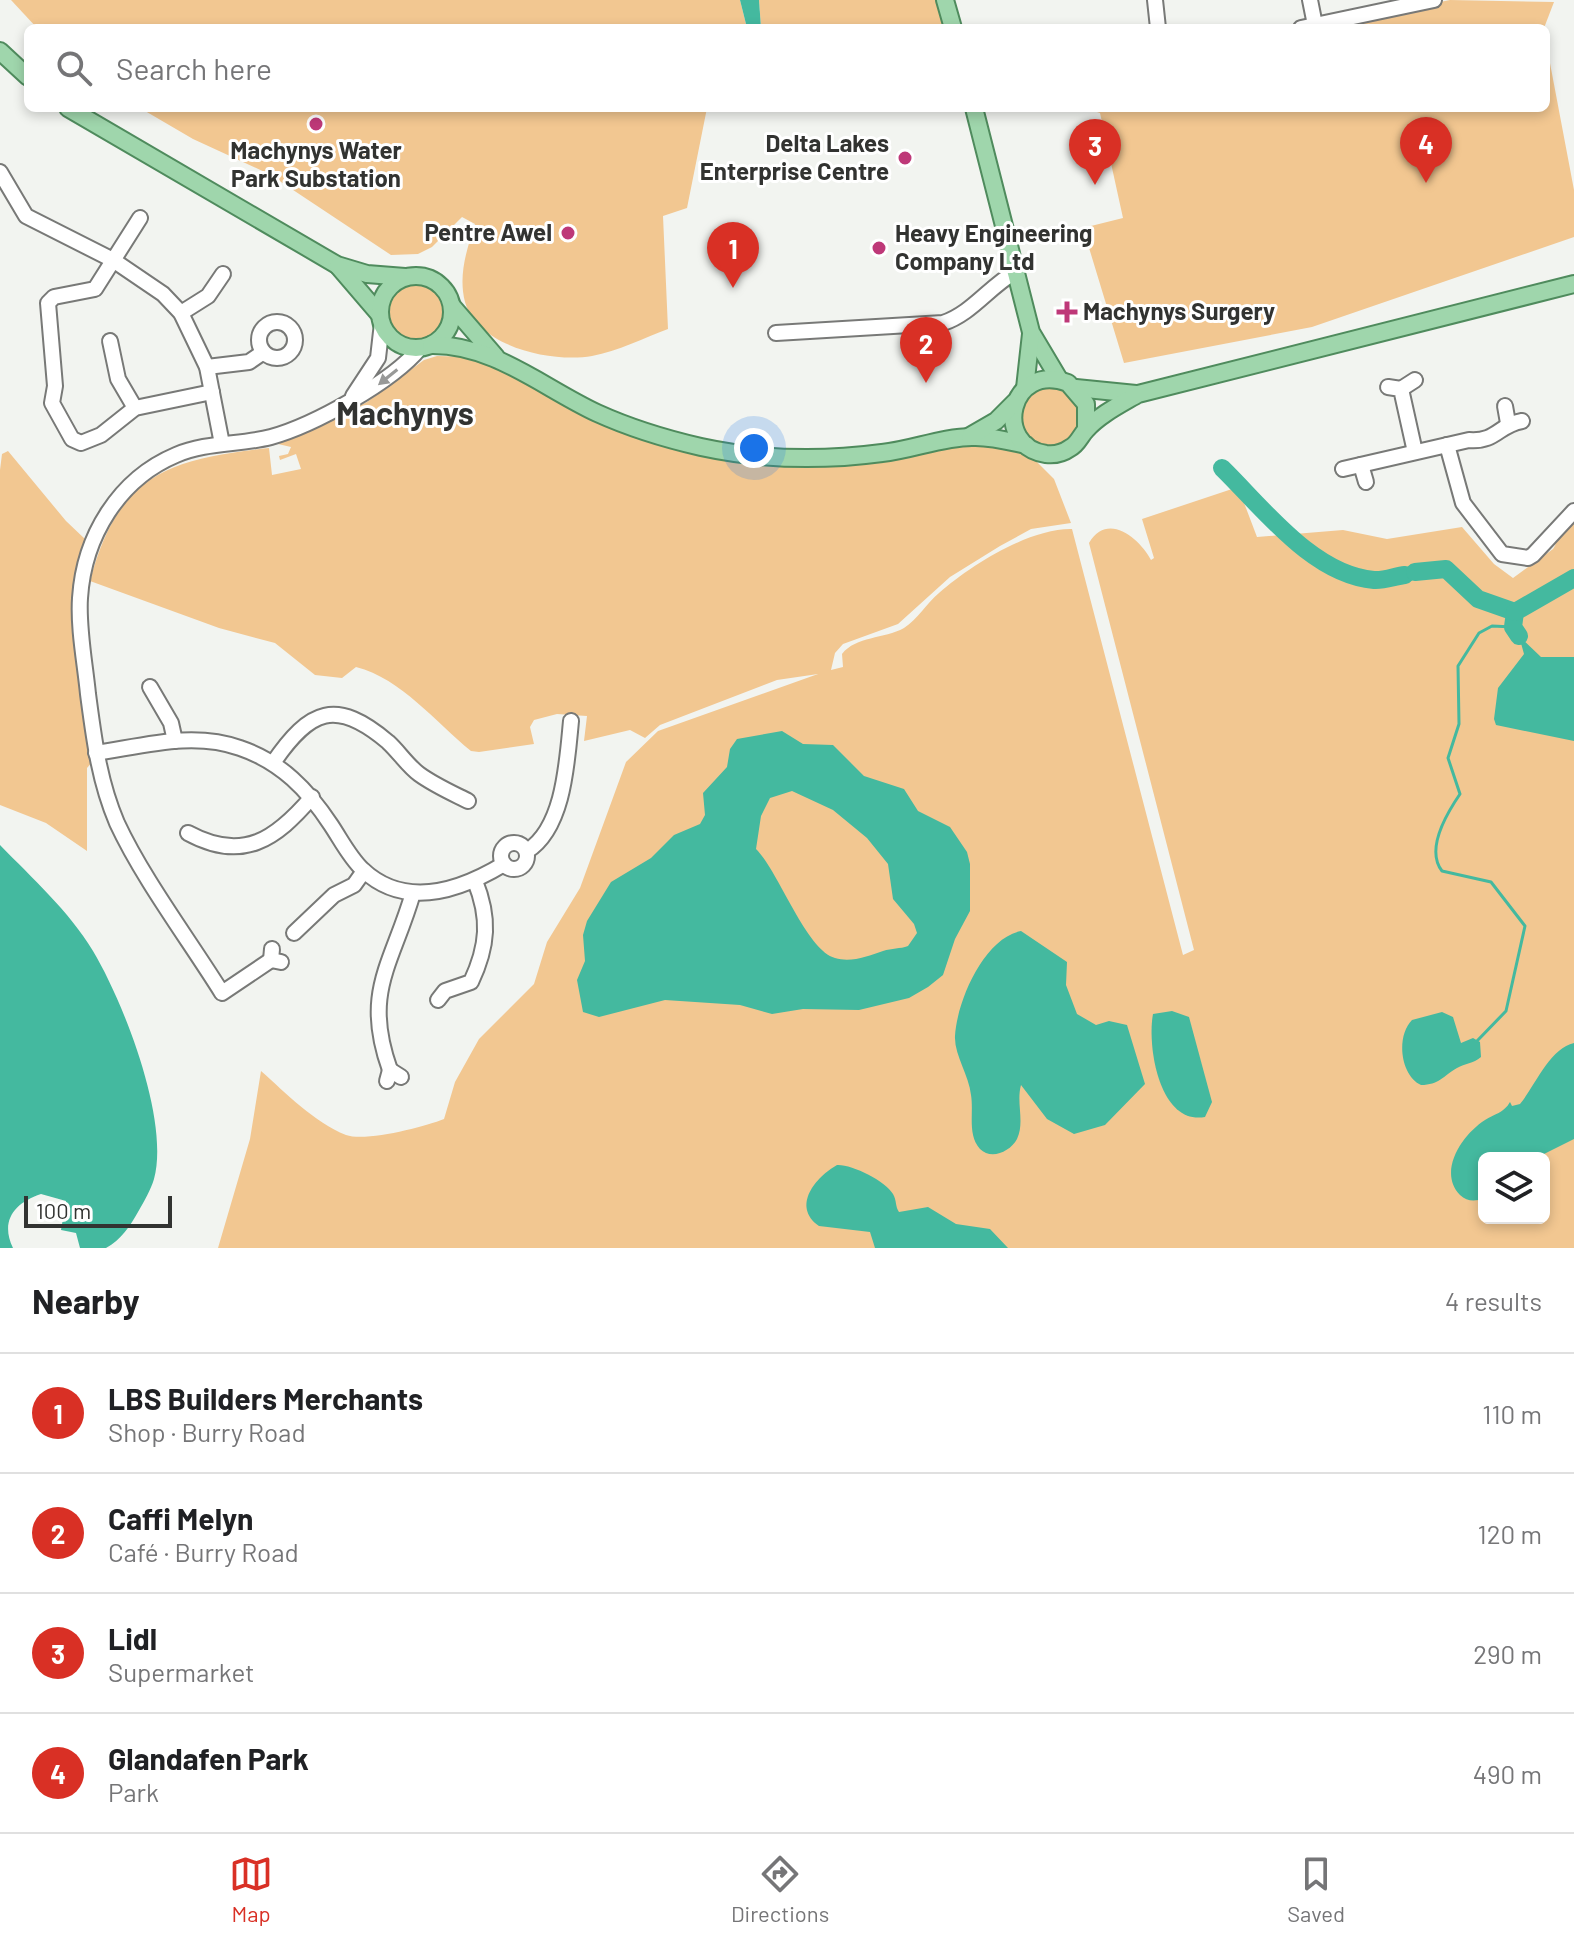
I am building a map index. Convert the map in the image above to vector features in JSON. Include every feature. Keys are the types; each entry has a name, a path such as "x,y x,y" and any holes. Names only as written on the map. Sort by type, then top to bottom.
{"main road":[{"path":"945,0 952,24"},
{"path":"0,51 24,73"},
{"path":"75,112 337,265 367,274 425,276 434,280 446,291 452,306 497,358"},
{"path":"975,112 1031,332 1059,379"},
{"path":"337,265 399,344 463,348 497,358 597,413 648,432 727,451 832,458 885,453 969,436 996,421 1020,394 1040,380 1059,379 1076,388 1138,394 1574,284"},
{"path":"381,319 388,288 405,277"},
{"path":"426,346 448,330 452,306"},
{"path":"1026,445 1014,426 1031,332"},
{"path":"1076,388 1086,404 1086,430"},
{"path":"969,436 1026,445 1045,454 1060,453 1076,444 1086,430 1138,394"}],"street":[{"path":"1155,0 1158,24"},
{"path":"1308,24 1310,0"},
{"path":"1318,24 1434,0"},
{"path":"0,172 26,216 113,260 163,294 181,313 207,367 222,444"},
{"path":"140,218 95,289 54,297 48,303 55,386 52,403 72,439 81,443 101,435 135,408 212,392"},
{"path":"776,333 943,323 966,312 989,287 1015,272"},
{"path":"181,313 208,296 223,274"},
{"path":"351,399 378,358 381,319"},
{"path":"110,341 118,379 135,408"},
{"path":"275,957 222,993 119,826 104,791 96,753 80,596 93,539 115,501 148,469 177,455 272,436 377,386 426,346"},
{"path":"207,367 249,362 262,353"},
{"path":"1415,380 1395,388 1415,452"},
{"path":"1343,469 1447,445 1494,438 1515,422 1505,406"},
{"path":"1447,445 1463,503 1502,554 1528,558 1574,511"},
{"path":"1361,465 1366,482"},
{"path":"148,684 171,723 175,741"},
{"path":"273,763 287,742 311,721 332,713 355,717 390,744 418,773 473,804"},
{"path":"96,753 207,739 241,748 273,763 312,797 364,871 413,893 445,892 475,881 504,864 510,868 522,867 527,851 545,834 556,808 571,721"},
{"path":"186,831 209,842 247,846 268,839 291,821 312,797"},
{"path":"291,936 334,895 354,885 364,871"},
{"path":"440,991 471,982 483,950 487,936 486,907 475,881"},
{"path":"393,1076 379,1039 376,998 413,893"}],"shaded area":[{"path":"11,0 740,0 746,24 33,24"},
{"path":"740,0 759,0 761,24 746,24"},
{"path":"759,0 940,0 946,24 761,24"},
{"path":"1450,0 1554,2 1546,24 1331,24"},
{"path":"1550,63 1574,190 1574,237 1312,327 1124,363 1083,228 1123,218 1100,113 1097,112 1550,112"},
{"name":"Pentre Awel","path":"147,112 706,112 687,208 663,216 668,329 621,348 576,358 538,354 518,348 500,341 473,318 465,302 463,272 475,224 462,217 432,247 418,254 391,255 269,174 193,139"},
{"path":"410,281 422,281 438,290 445,300 445,324 438,334 422,343 410,343 390,329 385,318 385,306 399,286"},
{"path":"437,356 476,357 588,415 669,446 875,461 982,442 1028,453 1054,479 1071,523 1031,529 1000,546 950,577 898,624 843,644 835,653 831,670 843,667 842,654 848,648 909,625 939,593 984,560 1020,541 1056,530 1072,529 1183,955 1194,950 1089,543 1097,534 1105,529 1123,532 1139,544 1151,560 1154,558 1142,519 1238,487 1257,537 1343,530 1387,539 1462,527 1494,564 1513,578 1553,549 1556,544 1548,550 1574,517 1565,532 1574,522 1574,1248 218,1248 250,1139 261,1071 312,1115 346,1135 381,1135 444,1119 455,1082 479,1039 534,984 547,942 580,888 626,762 658,731 818,674 777,680 660,725 645,738 630,730 584,741 587,716 557,714 534,720 530,727 534,744 471,751 403,691 373,673 356,667 342,678 315,675 275,643 219,628 90,581 115,517 132,495 152,479 175,467 202,459 269,448 272,475 301,469 296,454 280,460 279,456 288,454 291,447 278,444 367,402 424,360"},
{"path":"1050,387 1071,395 1079,416 1071,437 1050,445 1029,437 1021,416 1029,395"},
{"path":"8,451 66,521 86,540 76,593 94,760 87,768 87,851 46,823 0,805 0,470 2,454"},
{"path":"1519,636 1541,657 1574,657 1574,741 1496,725 1498,688 1524,654"},
{"path":"782,731 803,744 833,745 864,776 904,789 918,811 950,827 967,852 970,864 970,911 955,939 943,975 909,998 859,1010 803,1009 772,1014 740,1005 665,1000 599,1017 583,1012 577,980 585,961 583,935 587,921 611,882 651,858 674,835 700,824 705,815 703,793 727,767 730,749 737,739","holes":["792,791 833,810 867,838 888,864 893,899 914,924 917,933 908,946 853,959 835,958 824,952 803,926 756,849 761,816 770,798"]},
{"path":"0,845 61,909 93,951 130,1030 150,1094 157,1154 154,1179 128,1227 106,1248 80,1248 76,1233 61,1230 66,1201 41,1194 23,1202 12,1214 8,1229 13,1248 0,1248"},
{"path":"1021,931 1067,962 1066,985 1077,1014 1096,1025 1109,1021 1127,1025 1145,1084 1105,1125 1074,1134 1047,1119 1021,1085 1017,1139 1005,1151 989,1154 980,1149 974,1137 970,1088 955,1043 957,1022 967,989 984,958 995,945"},
{"path":"1172,1011 1189,1017 1212,1102 1205,1117 1189,1116 1177,1109 1160,1080 1152,1045 1153,1014"},
{"path":"1442,1012 1453,1017 1461,1043 1473,1038 1480,1042 1481,1057 1437,1082 1421,1085 1408,1073 1403,1055 1404,1036 1412,1020"},
{"path":"1574,1043 1574,1139 1548,1152 1478,1152 1478,1199 1460,1195 1451,1175 1452,1164 1461,1144 1477,1126 1502,1111 1510,1102 1512,1106 1520,1104 1550,1060 1565,1046"},
{"path":"837,1165 859,1170 883,1184 893,1194 899,1212 928,1207 956,1224 990,1229 1008,1248 875,1248 870,1232 819,1226 807,1210 807,1201 815,1184"}],"waterway":[{"path":"1222,468 1290,537 1330,566 1374,580 1405,575"},
{"path":"1415,572 1446,569 1478,599 1515,612 1513,627 1519,636"},
{"path":"1515,612 1574,578"},
{"path":"1477,1041 1506,1011 1525,926 1491,882 1442,871 1436,852 1440,831 1460,794 1448,758 1459,724 1458,666 1479,633 1492,626 1513,627"}],"place":[{"name":"Machynys Water Park Substation","path":"316,124"},
{"name":"Delta Lakes Enterprise Centre","path":"905,158"},
{"name":"Glandafen Park","path":"1426,183"},
{"name":"Lidl","path":"1095,185"},
{"name":"Pentre Awel","path":"568,233"},
{"name":"Heavy Engineering Company Ltd","path":"879,248"},
{"name":"LBS Builders Merchants","path":"733,288"},
{"name":"Machynys Surgery","path":"1067,312"},
{"name":"Caffi Melyn","path":"926,383"}],"district":[{"name":"Machynys","path":"405,414"}]}
